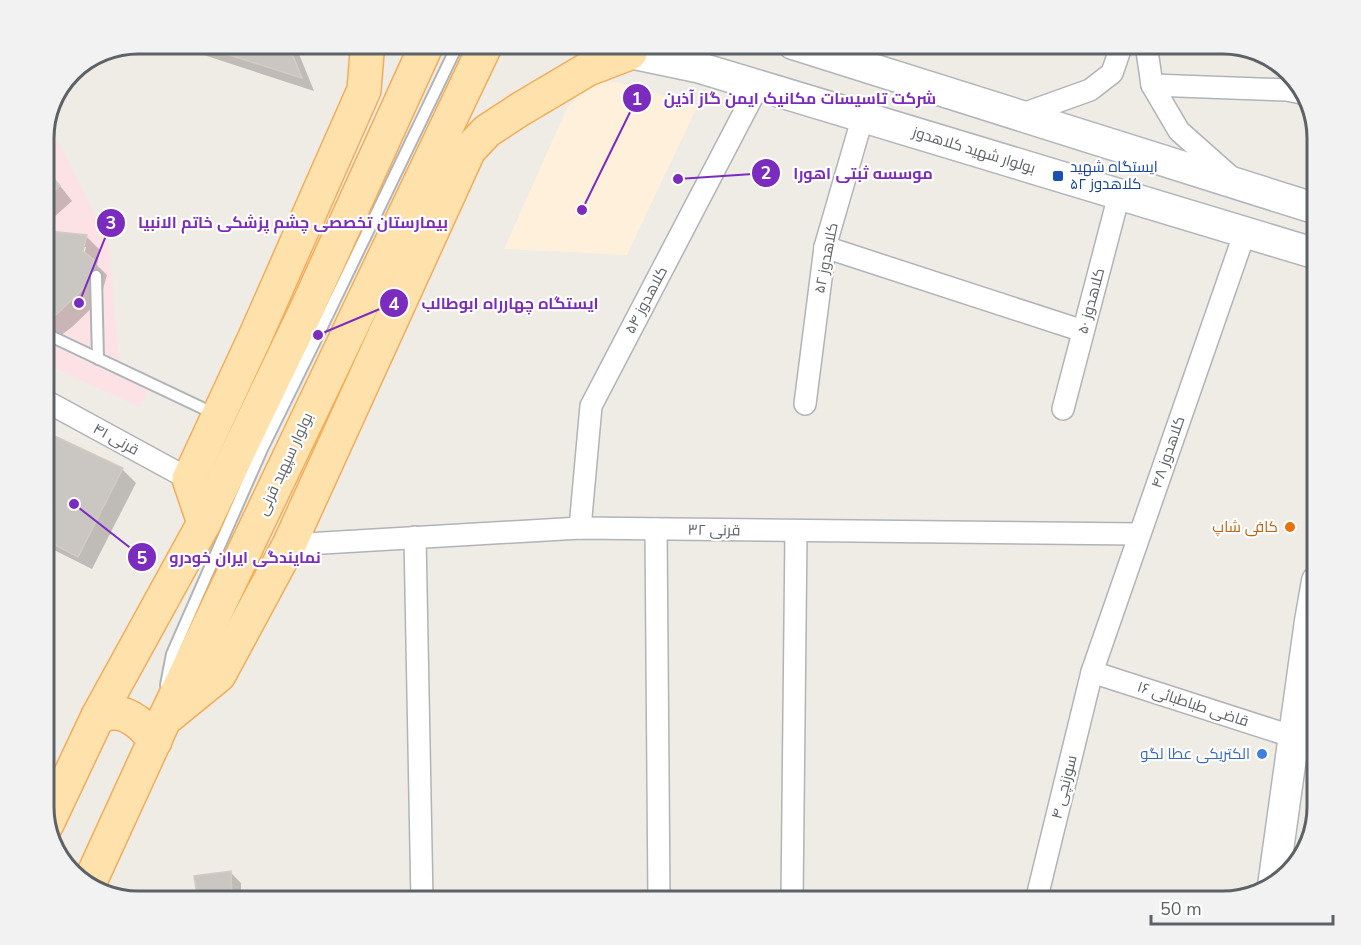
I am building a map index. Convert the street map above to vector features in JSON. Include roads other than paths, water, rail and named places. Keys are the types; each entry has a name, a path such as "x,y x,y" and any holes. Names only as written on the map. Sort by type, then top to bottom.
{"main road":[{"path":"204,523 189,479 255,337 364,90 367,54"},
{"path":"54,809 99,716 204,523 308,306 422,54"},
{"name":"بولوار سپهبد قرنی","path":"92,877 159,730 481,54"},
{"path":"99,716 114,712 145,727 159,730 219,675 289,545 469,150 487,131 588,69 627,54"},
{"name":"بولوار شهید کلاهدوز","path":"666,54 702,55 758,86 1307,251"},
{"path":"825,54 1307,206"},
{"path":"255,337 308,306"},
{"path":"1275,873 1307,643"}],"street":[{"path":"1020,115 1090,90 1112,73 1119,54"},
{"path":"1147,54 1152,85 1179,131 1239,185"},
{"path":"1152,85 1293,91"},
{"name":"کلاهدوز ۵۴","path":"580,528 591,406 758,86"},
{"name":"کلاهدوز ۵۲","path":"805,404 825,247 863,116"},
{"name":"کلاهدوز ۵۰","path":"1063,409 1119,195"},
{"name":"کلاهدوز ۴۸","path":"1092,672 1245,232"},
{"path":"825,247 1083,331"},
{"name":"قرنی ۴۱","path":"54,405 189,479"},
{"name":"قرنی ۳۲","path":"289,545 580,528 1139,534"},
{"path":"656,529 659,891"},
{"path":"792,891 796,531"},
{"path":"415,537 422,891"},
{"name":"قاضی طباطبائی ۱۶","path":"1092,672 1294,737"},
{"name":"سوزنچی ۴","path":"1039,891 1092,672"}],"lane":[{"path":"159,730 172,654 262,449 453,54"},
{"path":"96,276 98,359"},
{"path":"54,338 218,416"}],"place":[{"name":"ایستگاه شهید کلاهدوز ۵۲","path":"1058,176"},
{"name":"موسسه ثبتی اهورا","path":"678,179"},
{"name":"شرکت تاسیسات مکانیک ایمن گاز آذین","path":"582,210"},
{"name":"بیمارستان تخصصی چشم پزشکی خاتم الانبیا","path":"79,303"},
{"name":"ایستگاه چهارراه ابوطالب","path":"318,335"},
{"name":"نمایندگی ایران خودرو","path":"74,504"},
{"name":"کافی شاپ","path":"1290,527"},
{"name":"الکتریکی عطا لگو","path":"1262,754"}]}
